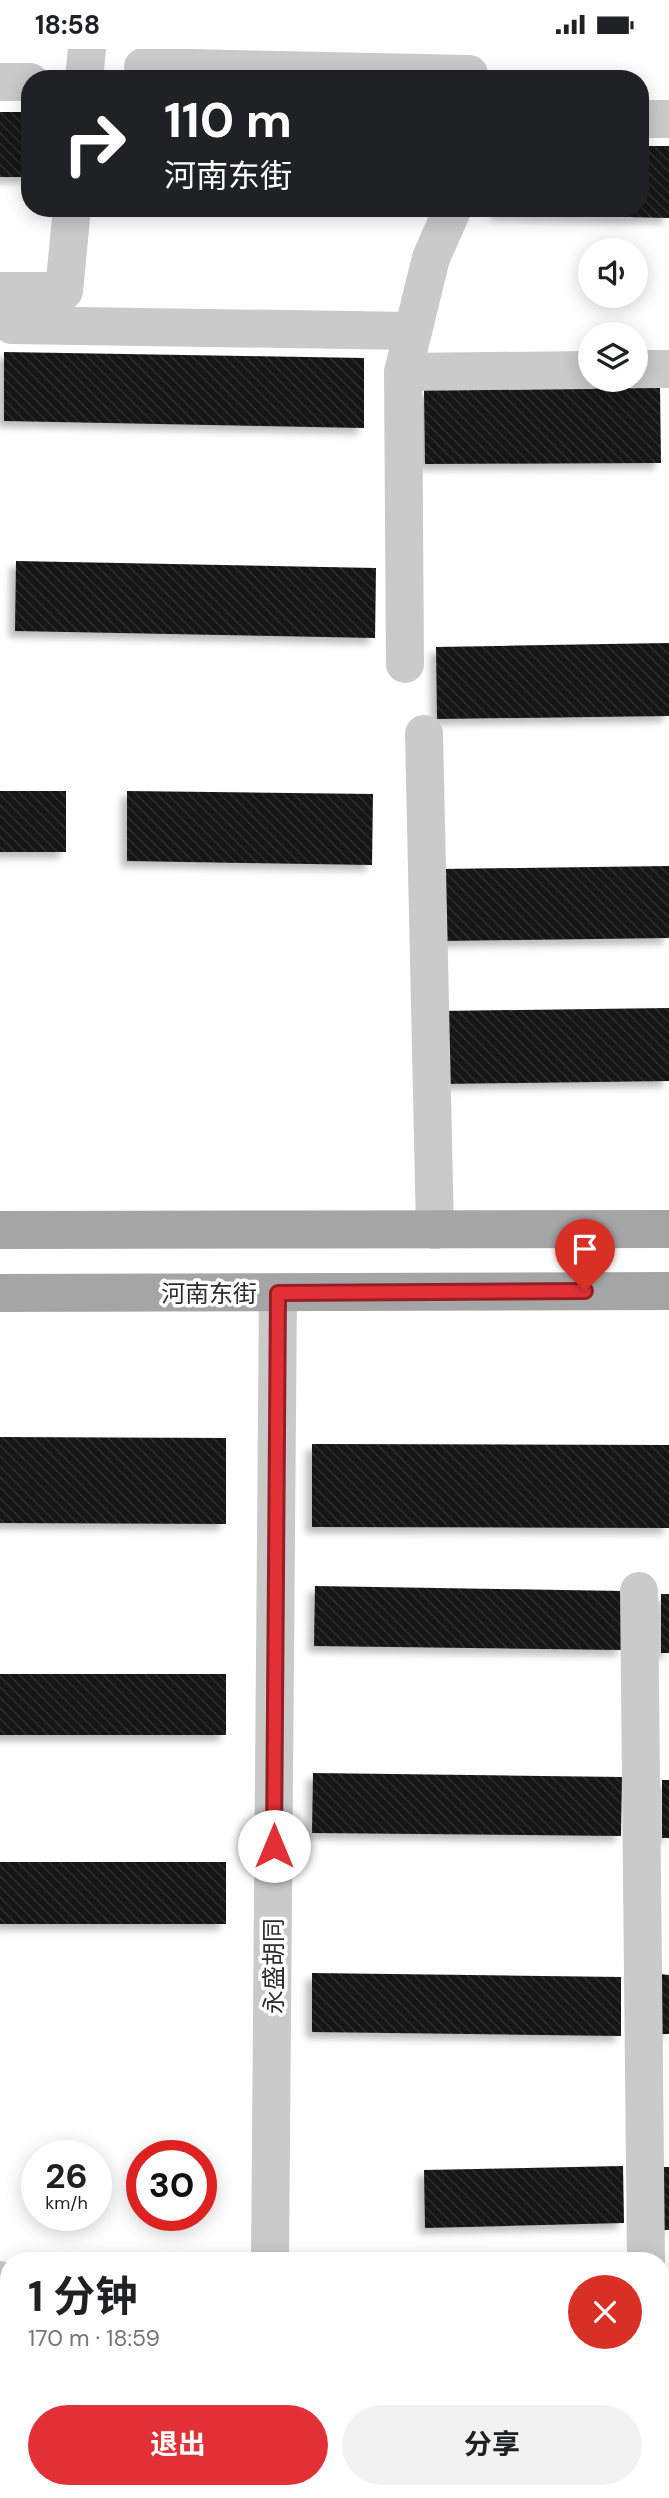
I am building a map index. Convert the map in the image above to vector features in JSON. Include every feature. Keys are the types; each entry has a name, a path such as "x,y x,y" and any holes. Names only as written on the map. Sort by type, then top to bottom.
{"main road":[{"path":"0,1230 669,1229"},
{"name":"河南东街","path":"0,1293 669,1291"}],"street":[{"path":"86,70 87,49"},
{"path":"143,67 469,67"},
{"path":"0,82 21,82"},
{"path":"649,119 669,119"},
{"path":"6,308 64,292 71,217"},
{"path":"405,664 403,372 431,258 449,217"},
{"path":"6,308 413,331"},
{"path":"648,369 669,369"},
{"path":"403,372 578,370"},
{"path":"424,734 435,1230"},
{"name":"永盛胡同","path":"270,2252 278,1293"},
{"path":"639,1591 646,2252"}],"building":[{"path":"0,112 21,112 21,177 0,177"},
{"path":"649,146 669,146 669,218 626,217 649,217"},
{"path":"4,352 364,358 364,428 4,421"},
{"path":"648,388 660,388 661,463 425,464 424,390 578,389 578,392 648,392"},
{"path":"16,561 376,568 375,638 15,631"},
{"path":"669,643 669,716 437,719 436,647"},
{"path":"0,791 66,791 66,852 0,852"},
{"path":"127,791 373,794 372,865 127,861"},
{"path":"669,866 669,938 443,941 442,869"},
{"path":"669,1008 669,1081 442,1084 441,1011"},
{"path":"0,1437 226,1438 226,1524 0,1523"},
{"path":"312,1444 669,1445 669,1528 312,1527"},
{"path":"315,1586 623,1591 623,1650 314,1646"},
{"path":"661,1594 669,1594 669,1653 661,1653"},
{"path":"0,1674 226,1674 226,1735 0,1735"},
{"path":"313,1773 622,1777 621,1836 312,1833"},
{"path":"662,1780 669,1780 669,1838 662,1838"},
{"path":"0,1862 226,1862 226,1924 0,1924"},
{"path":"312,1973 621,1977 621,2036 312,2032"},
{"path":"660,1974 669,1975 669,2034 659,2034"},
{"path":"623,2166 624,2223 425,2228 424,2170"},
{"path":"657,2167 669,2167 669,2230 657,2230"}],"route":[{"path":"274,1846 278,1293 585,1291"}]}
